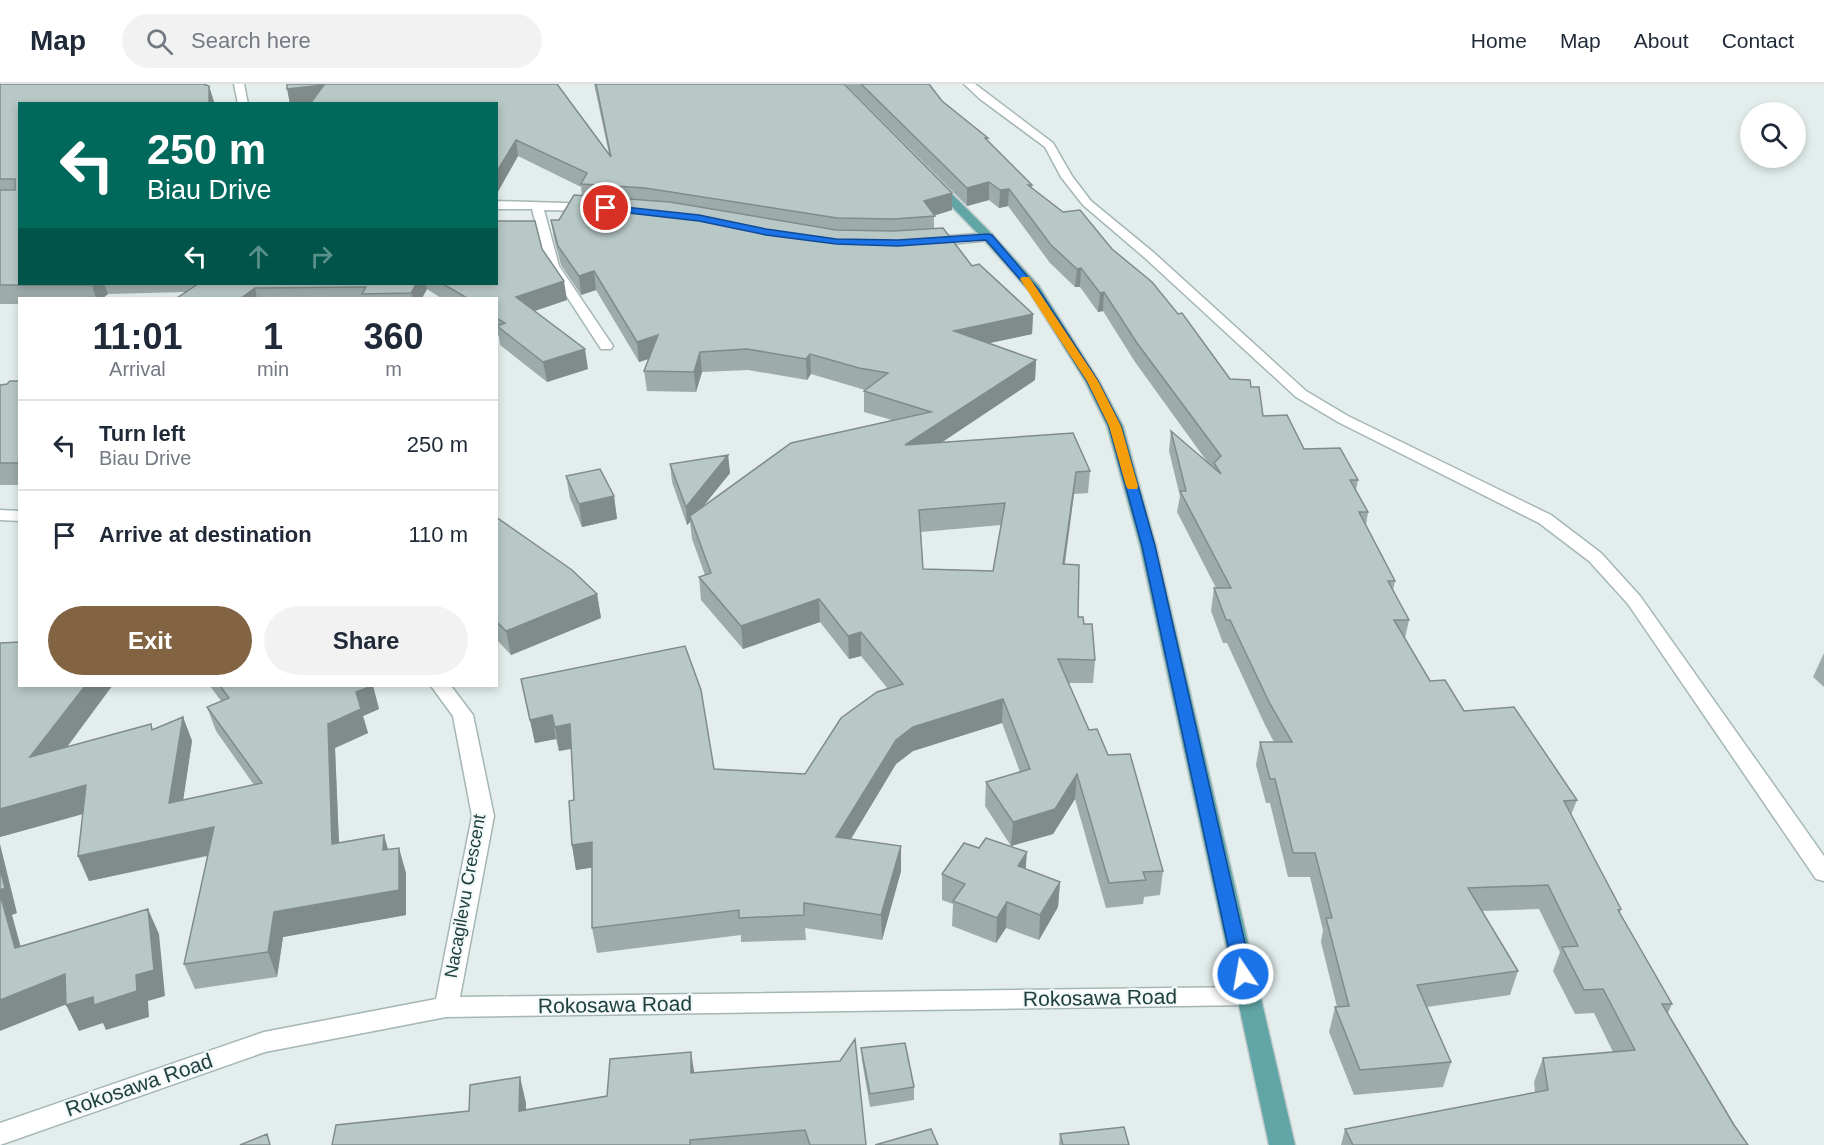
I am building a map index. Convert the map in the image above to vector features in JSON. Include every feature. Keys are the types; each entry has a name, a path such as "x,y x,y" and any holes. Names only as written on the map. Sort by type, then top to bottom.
{"main road":[{"path":"921,169 988,237 1034,290 1092,381 1115,426 1148,546 1282,1145"}],"street":[{"path":"239,84 243,102"},
{"path":"969,84 1049,145 1067,177 1086,203 1149,255 1301,394 1343,419 1516,503 1554,525 1595,557 1617,578 1634,600 1824,873"},
{"path":"498,205 606,208"},
{"path":"537,205 553,266 606,346"},
{"path":"919,242 988,237"},
{"path":"0,515 18,516"},
{"name":"Nacagilevu Crescent","path":"442,687 463,715 483,816 446,1007"},
{"name":"Rokosawa Road","path":"0,1134 264,1042 446,1007 1248,996"}],"building":[{"path":"0,84 203,84 209,86 209,102 18,102 18,285 0,285 0,190 15,190 15,179 0,179"},
{"path":"287,84 557,84 611,157 596,84 844,84 952,193 924,201 935,216 894,219 837,218 645,188 581,184 587,173 516,140 498,170 498,102 311,102 324,85 287,89"},
{"path":"861,84 929,84 942,101 988,138 985,138 1032,185 1028,185 1063,212 1080,210 1112,249 1152,282 1178,314 1182,313 1230,379 1250,380 1251,387 1259,387 1263,416 1287,415 1304,449 1340,448 1358,480 1350,480 1368,512 1359,512 1395,581 1388,581 1409,620 1394,620 1430,681 1445,680 1464,711 1514,707 1577,800 1564,801 1621,909 1618,910 1672,1004 1662,1004 1748,1145 1353,1145 1345,1129 1548,1090 1543,1058 1635,1050 1603,989 1584,990 1562,947 1578,946 1548,885 1468,888 1518,971 1417,985 1451,1062 1360,1070 1335,1007 1349,1006 1326,918 1332,918 1315,853 1293,853 1275,779 1270,779 1260,742 1292,742 1269,702 1230,620 1226,620 1214,588 1231,588 1180,491 1186,491 1171,431 1221,474 1214,463 1221,456 1137,343 1104,292 1100,293 1081,268 1077,269 1051,245 1009,189 1000,190 989,182 967,188"},
{"path":"574,195 670,202 836,230 894,231 943,228 972,266 979,264 1033,314 954,331 1036,360 905,445 1073,433 1090,471 1076,472 1063,564 1079,565 1078,617 1083,617 1084,624 1092,624 1095,660 1058,659 1089,730 1097,729 1108,755 1130,754 1163,871 1143,872 1146,880 1109,883 1077,774 1055,809 1013,822 986,782 1030,769 1003,699 913,727 896,740 836,837 901,846 881,915 804,903 804,915 739,918 739,910 592,928 592,842 572,845 569,801 574,800 570,724 555,727 552,715 530,720 521,679 685,646 701,690 714,769 805,774 841,718 877,692 903,684 861,632 848,636 819,599 741,626 699,577 711,573 690,516 791,443 931,412 864,391 888,373 859,368 810,354 806,359 747,349 700,352 694,372 644,371 658,335 637,342 594,271 579,276 558,246 551,220 559,220","holes":["1005,503 993,571 923,569 919,510"]},
{"path":"498,221 535,221 542,249 564,281 516,297 585,349 543,362 498,327 505,323 498,319 498,297 465,297 445,285 498,285"},
{"path":"196,285 415,285 411,293 362,294 366,287 255,288 242,297 178,297"},
{"path":"10,381 18,381 18,463 0,463 0,385"},
{"path":"728,455 686,507 670,464"},
{"path":"600,469 614,496 579,504 566,476"},
{"path":"498,518 572,570 597,594 506,631 498,623"},
{"path":"18,642 18,687 84,687 30,757 151,724 152,730 183,717 169,803 262,783 207,707 229,698 221,687 369,687 356,692 361,709 328,724 332,844 384,835 383,850 399,848 399,890 274,912 268,952 184,964 214,827 78,856 86,785 0,809 0,643"},
{"path":"986,838 1027,852 1018,866 1060,882 1040,915 1007,902 997,918 953,901 965,884 942,874 964,843 979,848"},
{"path":"0,869 5,888 0,890"},
{"path":"0,894 15,948 148,909 154,970 136,975 137,991 94,1005 93,997 66,1005 65,974 0,1000"},
{"path":"855,1039 866,1145 810,1145 805,1130 690,1140 690,1145 332,1145 336,1125 469,1111 470,1085 520,1077 519,1111 607,1096 610,1059 691,1052 691,1073 840,1061"},
{"path":"905,1043 914,1087 870,1094 861,1048"},
{"path":"1124,1127 1129,1145 1063,1145 1060,1134"},
{"path":"931,1129 938,1145 875,1145"},
{"path":"267,1134 270,1145 240,1145"}],"slow traffic":[{"path":"1025,279 1060,328 1092,381 1115,426 1132,486"}],"route":[{"path":"606,208 699,218 766,232 836,242 929,242 988,237 1034,290 1092,381 1115,426 1148,546 1243,974"}]}
